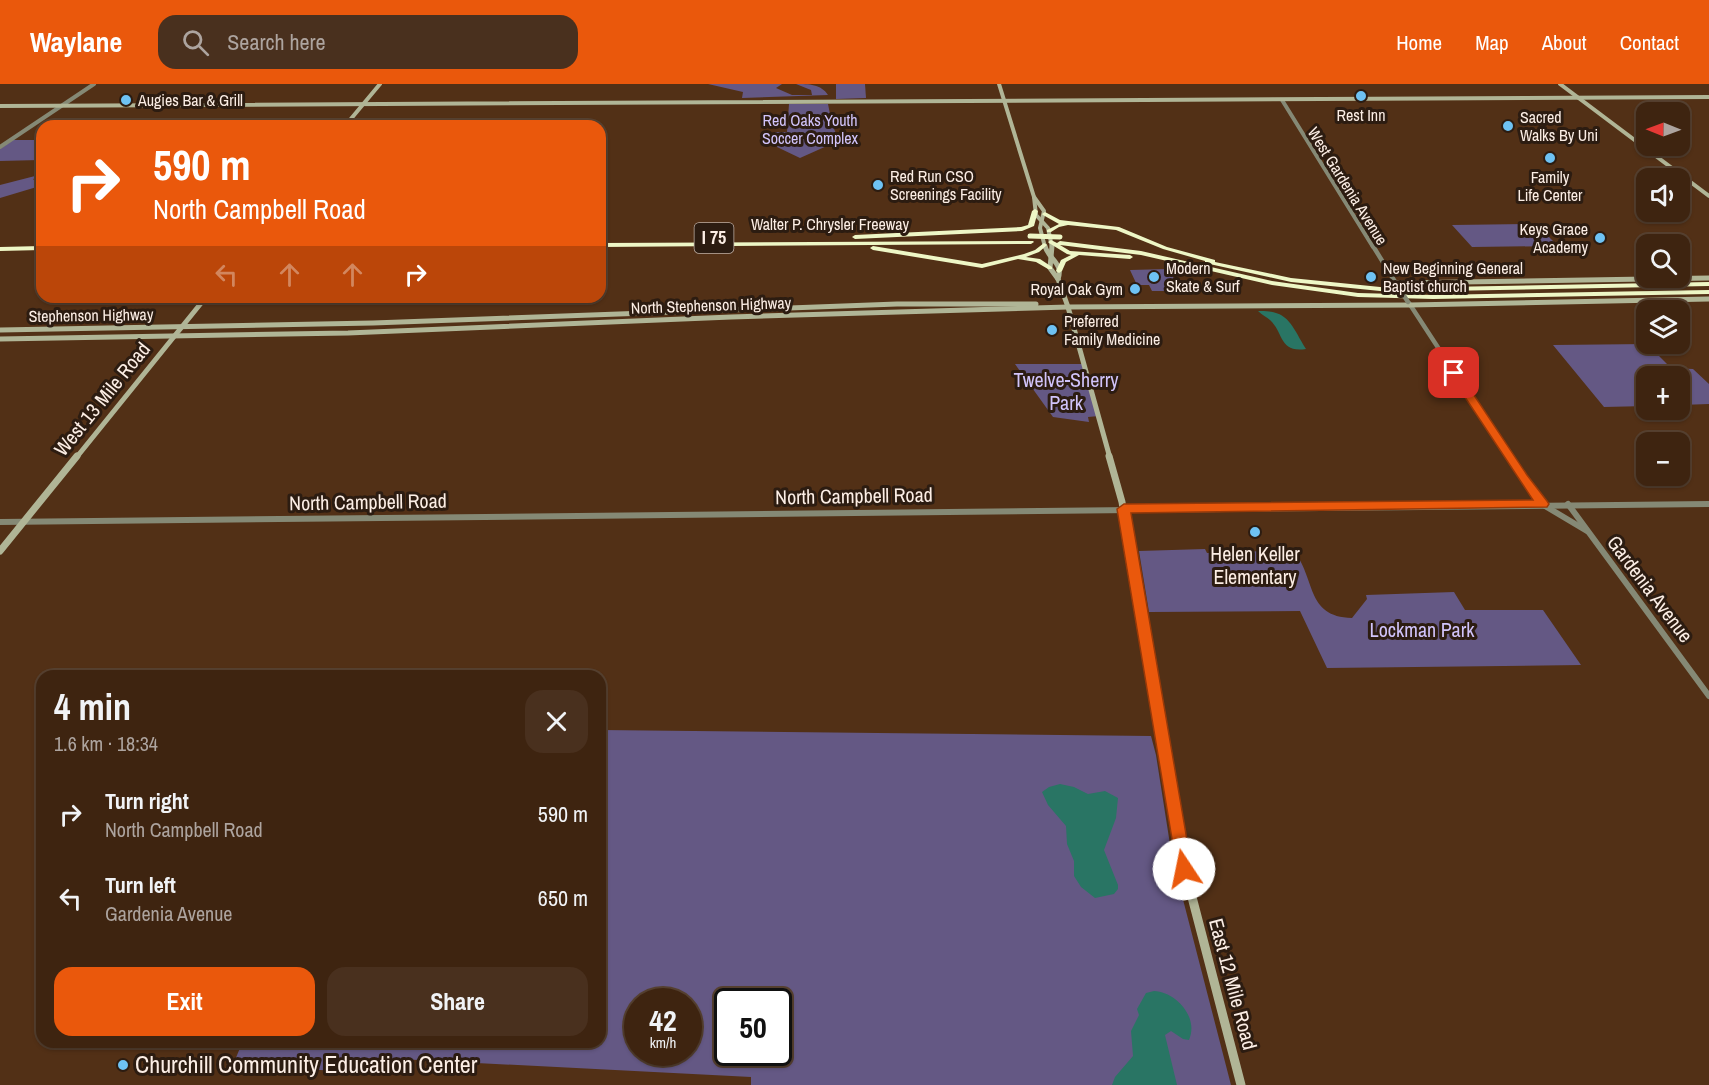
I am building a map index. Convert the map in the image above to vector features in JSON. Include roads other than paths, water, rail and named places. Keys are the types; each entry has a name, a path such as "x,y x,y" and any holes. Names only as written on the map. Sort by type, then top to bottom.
{"highway":[{"path":"1022,229 1032,225 1035,211"},
{"path":"1045,214 1055,221 1117,228 1165,248 1237,272"},
{"path":"1049,231 1059,225 1074,224"},
{"path":"855,237 1022,229 1032,230 1042,237"},
{"name":"Walter P. Chrysler Freeway","path":"606,239 943,237 1060,240 1237,272"},
{"name":"Walter P. Chrysler Freeway","path":"606,245 955,242 1031,239"},
{"path":"0,243 36,243"},
{"path":"793,244 877,248 979,266 1012,259 1037,250 1048,243 1066,252 1143,258 1237,272"},
{"path":"0,249 36,248"},
{"path":"1059,271 1062,261 1066,258 1089,255"},
{"path":"1012,259 1035,259 1050,268"},
{"name":"I 75","path":"1237,272 1300,282 1369,289 1560,288 1709,284"},
{"name":"I 75","path":"1237,272 1320,291 1384,297 1600,294 1709,296"},
{"path":"1560,288 1636,282"}],"main road":[{"path":"350,120 380,84"},
{"path":"999,84 1034,197 1035,211 1049,231 1048,243 1052,257 1058,264 1058,279"},
{"path":"1560,84 1709,196"},
{"path":"0,106 1709,97"},
{"path":"1034,197 1045,214 1039,226 1042,237 1048,243"},
{"path":"1052,257 1050,268 1058,279"},
{"path":"1690,279 1709,278"},
{"name":"East 12 Mile Road","path":"1058,279 1068,307 1124,509 1180,851 1241,1085"},
{"path":"1397,284 1636,280"},
{"name":"North Stephenson Highway","path":"175,336 348,333 731,317 1068,307 1409,304 1709,296"},
{"name":"West 13 Mile Road","path":"0,551 201,303"},
{"path":"939,311 932,307 942,303"},
{"path":"946,311 985,307 984,303"},
{"name":"North Stephenson Highway","path":"182,328 897,304 984,303 1068,307"},
{"path":"849,313 894,310 898,308 897,304"},
{"path":"822,314 821,310 825,307 868,305"},
{"path":"731,317 728,314 731,310 777,307"},
{"path":"611,322 660,318 664,316 664,311"},
{"path":"590,323 598,316 642,312"},
{"path":"506,327 556,323 561,320 560,316"},
{"path":"414,330 411,327 417,323 462,320"},
{"path":"348,333 367,330 373,323"},
{"path":"312,333 307,331 310,328 332,324"},
{"path":"198,336 195,333 200,329 249,326"},
{"path":"212,335 255,333 260,330 260,326"},
{"path":"41,338 41,334 49,331 118,328"},
{"path":"104,337 154,334 160,331 160,328"},
{"name":"Stephenson Highway","path":"0,330 182,328"},
{"name":"Stephenson Highway","path":"0,339 175,336"}],"street":[{"path":"37,120 92,84"},
{"name":"West Gardenia Avenue","path":"1282,100 1397,284"},
{"path":"0,145 36,121"},
{"name":"Gardenia Avenue","path":"1397,284 1523,478 1543,504 1587,531"},
{"name":"Gardenia Avenue","path":"1568,504 1709,696"},
{"name":"North Campbell Road","path":"0,522 1709,504"}],"water":[{"path":"1258,311 1268,311 1283,316 1306,349 1291,348 1286,345 1274,325"},
{"path":"1060,784 1074,787 1088,794 1105,791 1118,798 1116,818 1104,850 1118,885 1114,894 1095,898 1081,887 1074,876 1074,861 1067,844 1066,826 1048,805 1042,792"},
{"path":"1154,991 1170,996 1184,1007 1191,1023 1189,1040 1171,1031 1165,1035 1177,1085 1112,1085 1115,1077 1133,1056 1131,1031 1139,1015 1137,1009 1146,993"}],"place":[{"name":"Rest Inn","path":"1361,96"},
{"name":"Augies Bar & Grill","path":"126,100"},
{"name":"Sacred Walks By Uni","path":"1508,126"},
{"name":"Family Life Center","path":"1550,158"},
{"name":"Red Run CSO Screenings Facility","path":"878,185"},
{"name":"Keys Grace Academy","path":"1600,238"},
{"name":"Modern Skate & Surf","path":"1154,277"},
{"name":"New Beginning General Baptist church","path":"1371,277"},
{"name":"Royal Oak Gym","path":"1135,289"},
{"name":"Preferred Family Medicine","path":"1052,330"},
{"name":"Helen Keller Elementary","path":"1255,532"},
{"name":"Churchill Community Education Center","path":"123,1065"}],"park label":[{"name":"Red Oaks Youth Soccer Complex","path":"810,129"},
{"name":"Twelve-Sherry Park","path":"1066,392"},
{"name":"Lockman Park","path":"1422,630"}]}
